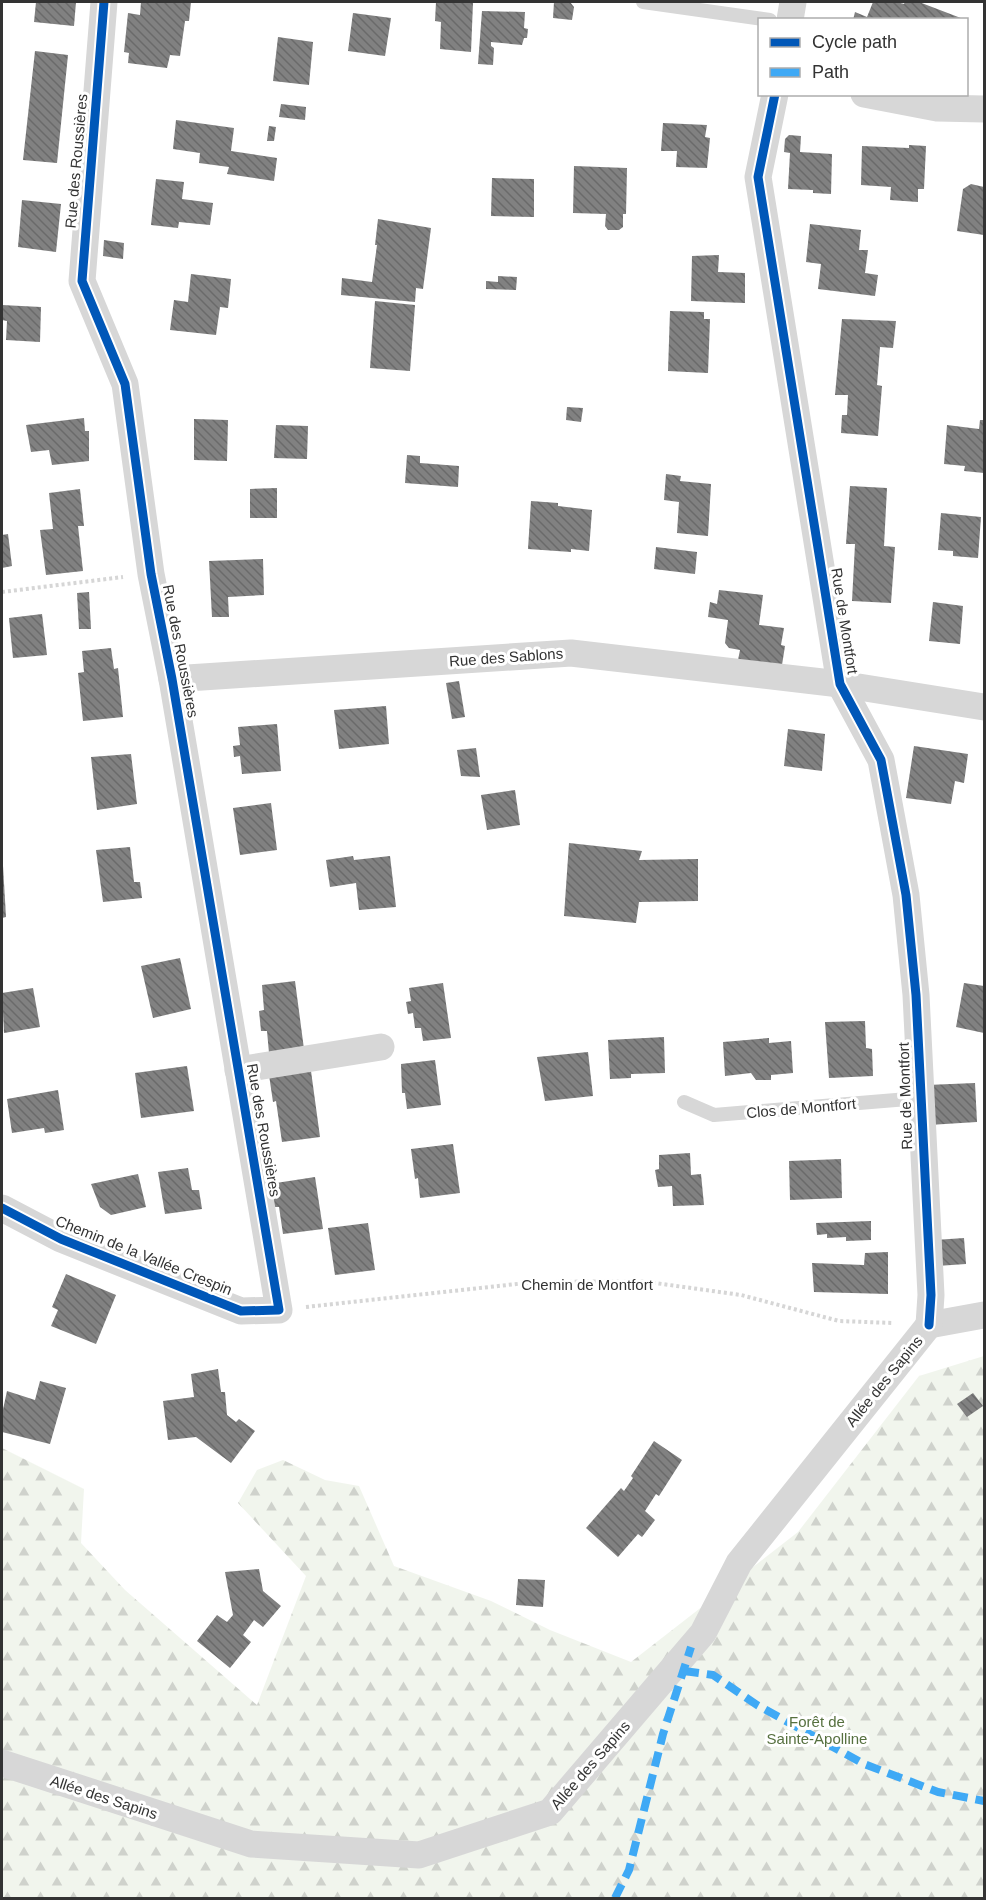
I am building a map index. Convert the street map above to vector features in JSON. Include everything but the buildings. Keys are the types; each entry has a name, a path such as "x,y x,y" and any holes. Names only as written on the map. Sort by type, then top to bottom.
{"street":[{"name":"Rue des Roussières","path":"104,2 82,281 125,384 151,574 172,679 279,1310"},
{"path":"790,18 793,2"},
{"name":"Rue de Montfort","path":"775,96 758,177 840,684 881,760 906,896 916,995 931,1295 929,1325"},
{"path":"874,96 937,108 984,109"},
{"name":"Rue des Sablons","path":"172,679 571,653 840,684 984,707"},
{"path":"238,1070 381,1047"},
{"name":"Chemin de la Vallée Crespin","path":"2,1208 62,1239 241,1311 279,1310"},
{"path":"929,1325 984,1315"},
{"name":"Allée des Sapins","path":"2,1763 251,1844 419,1855 550,1812 703,1633 739,1563 929,1325"}],"lane":[{"path":"643,2 758,18"},
{"name":"Clos de Montfort","path":"684,1102 714,1115 920,1098"}],"path":[{"path":"2,592 151,574"}],"green space":[{"name":"Forêt de Sainte-Apolline","path":"984,1356 984,1898 2,1898 2,1448 84,1489 81,1543 125,1590 257,1705 306,1576 238,1503 257,1470 283,1460 325,1480 359,1486 394,1566 491,1601 550,1630 631,1662 798,1532 919,1376"}],"marked path":[{"path":"615,1898 629,1870 663,1734 691,1647"},
{"path":"684,1671 713,1675 757,1705 864,1764 938,1792 984,1801"}],"cycle path":[{"path":"2,1208 61,1239 241,1311 279,1310 172,679 151,574 125,384 82,281 104,2"},
{"path":"775,96 758,177 840,684 881,760 906,895 916,995 931,1295 929,1325"}]}
